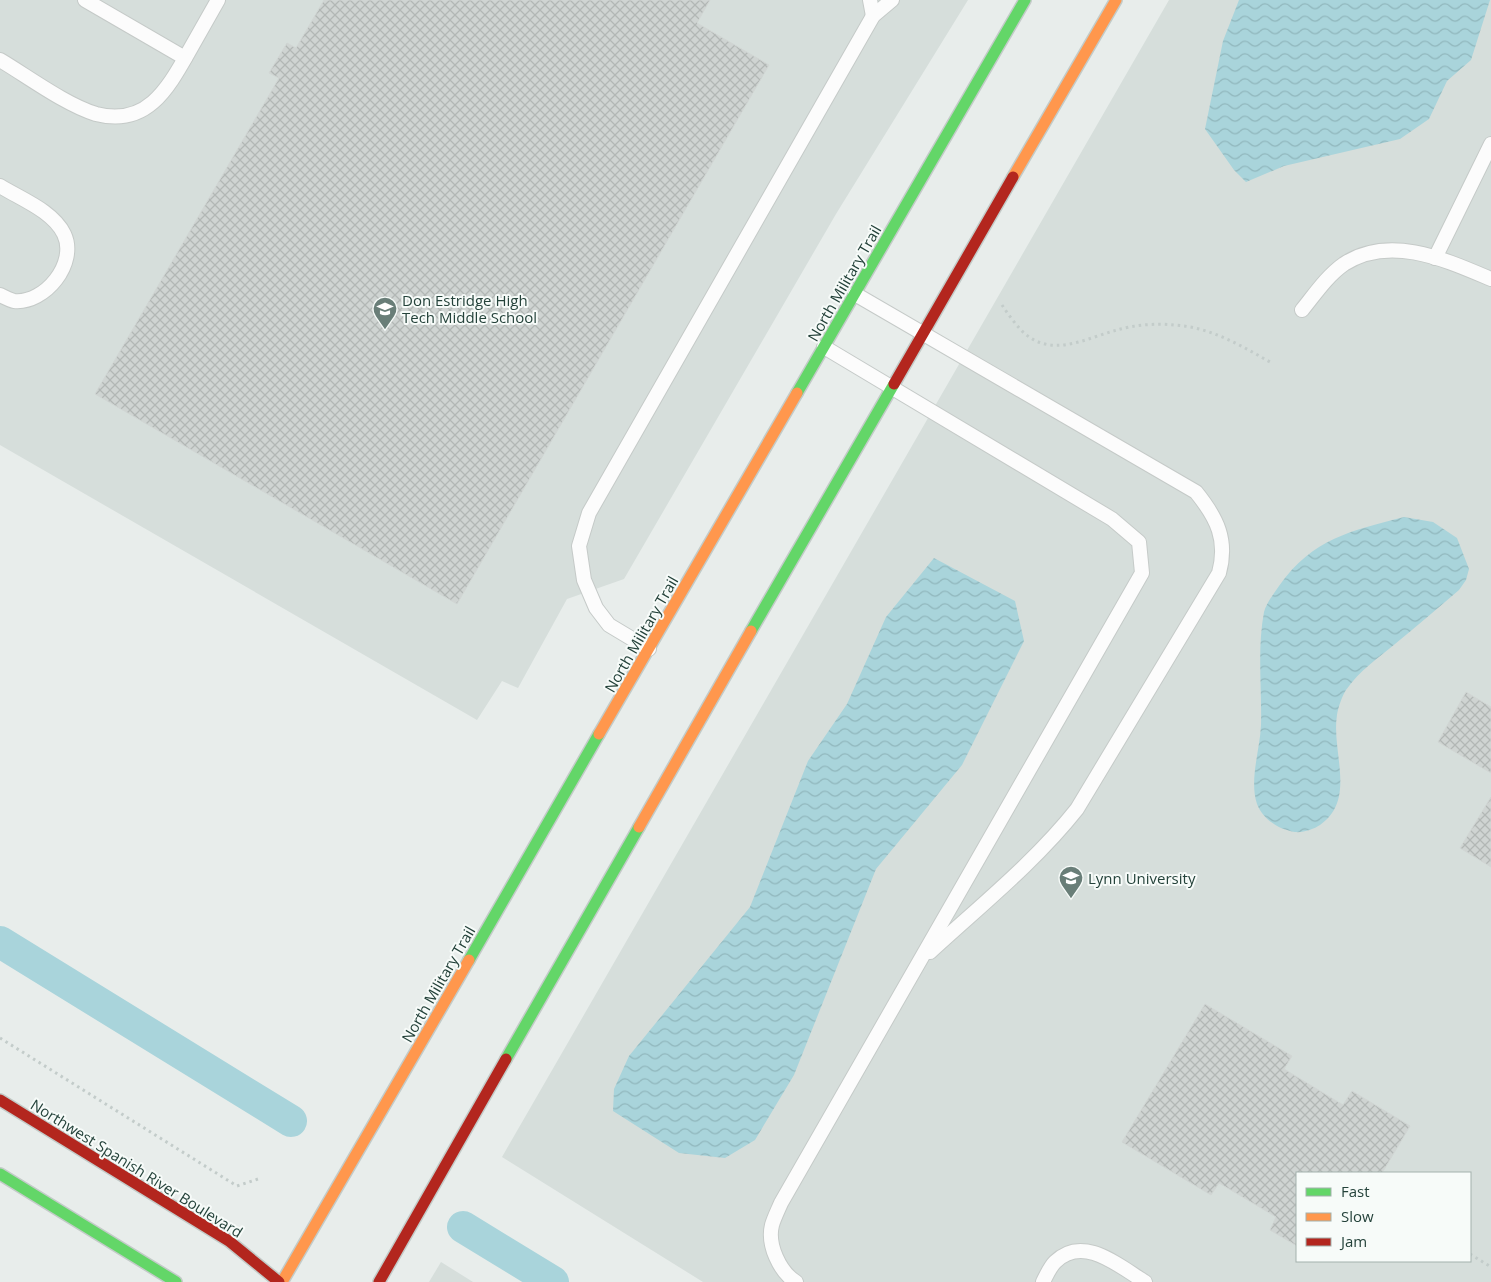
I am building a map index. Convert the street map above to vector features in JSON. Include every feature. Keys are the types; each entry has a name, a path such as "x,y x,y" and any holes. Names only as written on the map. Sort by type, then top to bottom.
{"main road":[{"name":"North Military Trail","path":"281,1282 1025,0"},
{"path":"379,1282 1116,0"},
{"name":"Northwest Spanish River Boulevard","path":"0,1100 229,1241 281,1282"},
{"path":"0,1174 176,1282"}],"lane":[{"path":"85,0 185,58"},
{"path":"0,60 75,104 96,113 115,117 135,114 154,102 170,84 218,0"},
{"path":"870,0 873,16"},
{"path":"649,650 609,625 596,608 584,580 580,546 589,513 873,16 892,0"},
{"path":"1435,258 1491,144"},
{"path":"0,186 44,212 56,222 65,234 68,246 66,260 60,274 43,294 15,301 0,295"},
{"path":"1302,310 1324,281 1343,265 1364,254 1389,250 1418,253 1491,279"},
{"path":"855,294 1196,492 1208,507 1223,544 1223,558 1219,573 1077,809 1059,831 1030,860 921,961"},
{"path":"796,1282 786,1276 775,1259 771,1227 781,1203 1142,573 1138,542 1112,519 824,347"},
{"path":"1043,1282 1054,1262 1072,1251 1095,1252 1145,1282"}],"path":[{"path":"1002,305 1024,333 1042,342 1063,347 1118,330 1175,324 1206,330 1238,344 1270,362"},
{"path":"0,1038 237,1186 261,1178"},
{"path":"1471,1255 1491,1267"}],"shaded area":[{"name":"Don Estridge High Tech Middle School","path":"0,0 968,0 836,214 624,579 567,599 518,688 502,681 477,720 0,445"},
{"name":"Lynn University","path":"1169,0 1491,0 1491,1282 703,1282 502,1157"},
{"path":"441,1262 473,1282 429,1282"}],"water":[{"path":"1239,0 1490,0 1471,60 1447,81 1429,119 1400,139 1284,166 1246,182 1234,170 1205,129 1223,41"},
{"path":"1404,517 1433,522 1457,538 1469,569 1466,580 1459,590 1375,660 1346,690 1340,702 1337,715 1336,729 1340,789 1337,802 1331,815 1320,825 1305,831 1289,831 1273,823 1263,815 1255,795 1254,775 1261,725 1261,640 1265,609 1268,602 1292,570 1305,557 1320,547 1350,532"},
{"path":"934,558 1015,601 1024,641 962,765 876,869 794,1075 755,1140 725,1158 679,1153 613,1111 614,1089 629,1056 750,907 808,761 847,704 886,617"}],"building":[{"path":"324,0 710,0 697,23 769,65 457,604 95,394 279,78 269,73 287,43 296,48"},
{"path":"1466,692 1491,707 1491,773 1438,742"},
{"path":"1491,797 1491,867 1460,848"},
{"path":"1205,1004 1292,1056 1284,1069 1343,1105 1352,1091 1410,1126 1383,1172 1296,1172 1296,1245 1270,1230 1276,1217 1219,1183 1211,1195 1122,1142"}],"waterway":[{"path":"0,942 291,1121"},
{"path":"463,1227 553,1282"}],"traffic: fast":[{"path":"797,393 1025,0"},
{"path":"751,631 894,384"},
{"path":"469,960 599,734"},
{"path":"506,1059 639,827"},
{"path":"0,1174 176,1282"}],"traffic: slow":[{"path":"1013,177 1116,0"},
{"path":"599,734 797,393"},
{"path":"639,827 751,631"},
{"path":"282,1282 469,960"}],"traffic: jam":[{"path":"894,384 1013,177"},
{"path":"379,1282 506,1059"},
{"path":"0,1100 229,1241 279,1282"}],"place":[{"name":"Don Estridge High Tech Middle School","path":"385,330"},
{"name":"Lynn University","path":"1071,899"}]}
